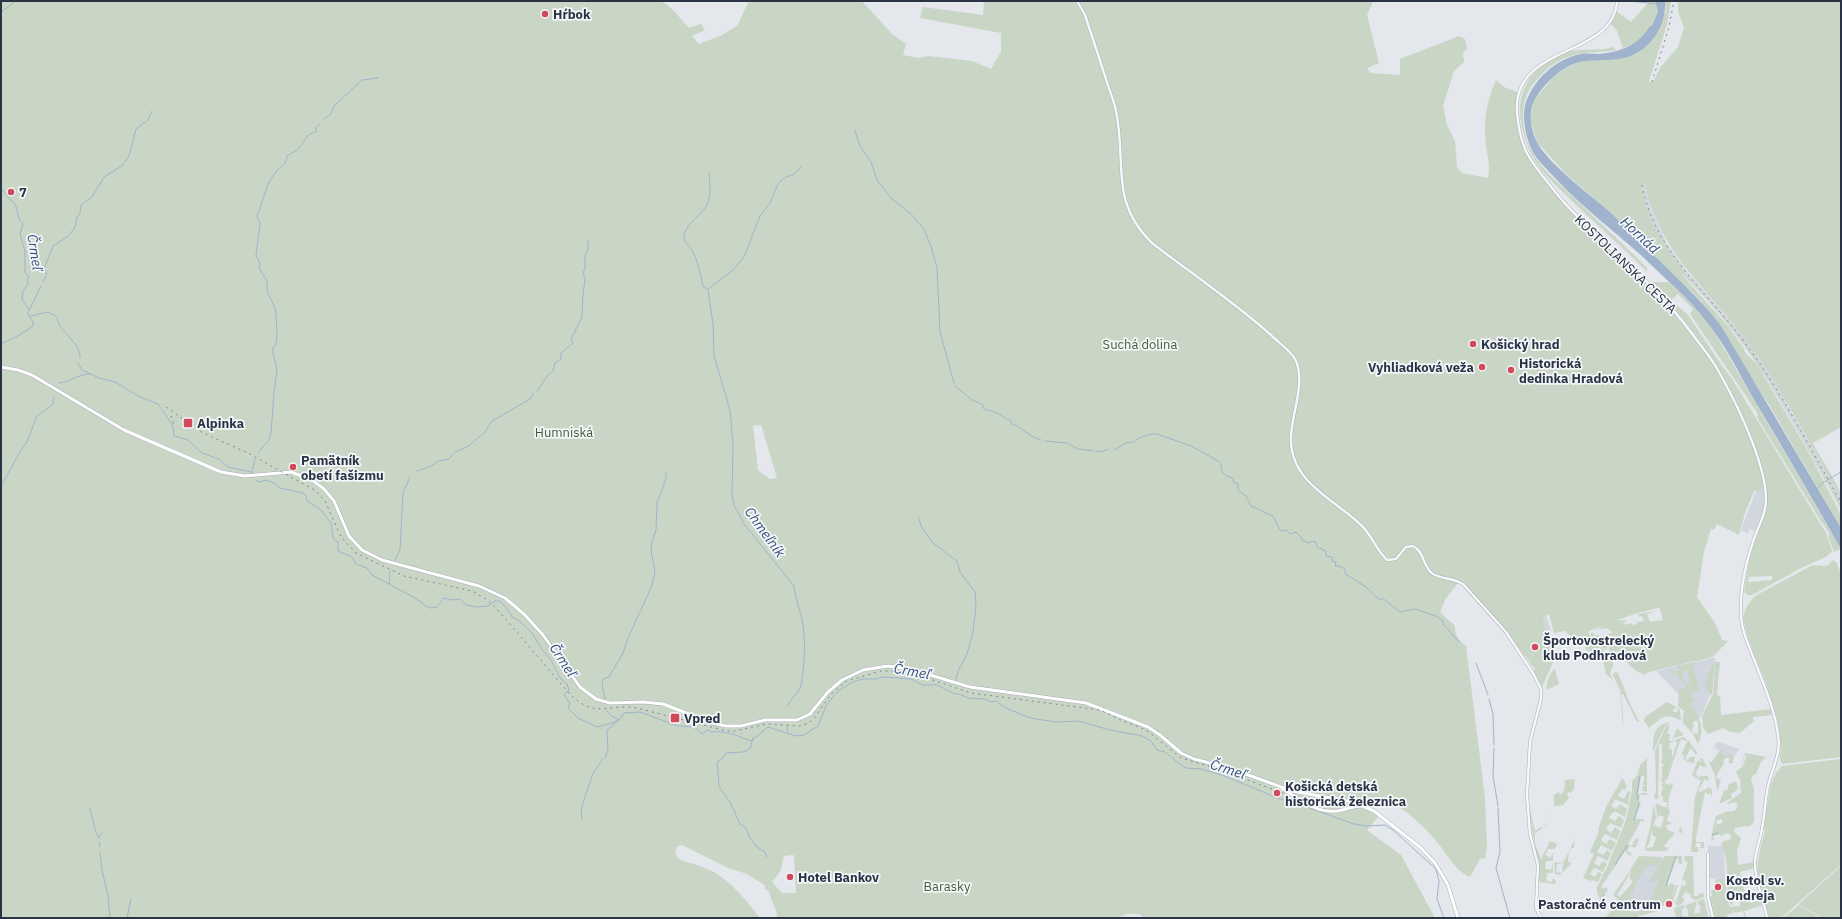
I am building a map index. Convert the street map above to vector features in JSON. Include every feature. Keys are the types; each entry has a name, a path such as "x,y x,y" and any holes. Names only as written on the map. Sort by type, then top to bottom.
{"main road":[{"path":"1,367 18,370 32,375 124,430 220,472 245,476 291,472 312,480 324,489 334,501 349,536 362,550 382,560 479,586 505,598 533,623 581,689 604,701 615,703 643,702 663,704 712,723 726,726 741,726 765,720 797,720 810,714 828,692 847,677 870,668 895,666 970,687 1093,705 1148,727 1190,758 1229,768 1277,786 1291,792 1310,806 1322,810 1333,811 1356,806 1365,806"},
{"path":"1291,792 1344,800 1365,806 1383,817 1431,857 1445,879 1458,918"},
{"path":"1344,800 1346,805 1344,809"}],"street":[{"path":"1077,1 1085,15 1116,110 1120,141 1123,192 1127,208 1134,223 1152,243 1257,323 1294,357 1298,366 1299,391 1291,434 1291,445 1294,458 1310,484 1362,526 1387,560 1396,559 1406,547 1413,546 1420,550 1429,570 1433,574 1455,580 1464,585 1506,632 1536,678 1541,689 1541,698 1531,736 1527,791 1530,834 1538,865 1536,908 1541,918"},
{"name":"KOSTOLIANSKA CESTA","path":"1617,1 1616,11 1612,20 1601,32 1556,55 1539,66 1527,78 1521,89 1517,102 1518,122 1522,142 1529,157 1564,204 1646,281 1685,322 1719,371 1743,418 1753,443 1763,478 1766,504 1747,563 1741,616 1746,638 1772,706 1779,743 1777,758 1769,784 1762,830 1755,862 1756,875 1767,918"},
{"path":"1708,854 1708,898 1713,918"}],"shaded area":[{"path":"1645,185 1651,209 1666,242 1686,270 1742,334 1761,360 1841,498 1841,504 1753,355 1668,250 1659,236 1648,209 1642,186"},
{"path":"1763,484 1765,504 1760,521 1755,530 1749,530 1748,534 1741,530 1758,486"},
{"path":"1543,616 1547,617 1554,645 1550,646"},
{"path":"1715,658 1712,694 1709,696 1701,717 1698,718 1689,705 1656,671"},
{"path":"1717,742 1739,749 1734,757 1728,754 1726,756 1714,747"},
{"path":"1708,846 1724,846 1725,879 1708,878"},
{"path":"1664,857 1671,864 1664,885 1669,887 1664,902 1658,907 1658,910 1631,918 1613,918 1633,882 1631,873 1662,858 1662,860"}],"green space":[{"path":"1,1 662,1 673,10 689,28 701,24 705,30 692,36 699,44 720,36 737,26 749,1 862,1 892,34 906,44 903,55 919,58 928,56 972,61 991,69 1001,52 1001,33 920,18 923,7 983,15 984,1 1373,1 1367,15 1379,63 1367,68 1370,73 1400,75 1400,59 1459,36 1465,39 1467,48 1463,53 1464,62 1454,71 1443,106 1447,125 1455,141 1457,167 1462,173 1488,178 1489,165 1486,148 1485,119 1490,95 1496,80 1504,87 1519,93 1517,109 1520,135 1529,158 1545,181 1563,202 1645,280 1686,323 1716,367 1728,389 1753,445 1762,474 1765,489 1754,491 1745,513 1739,535 1717,524 1714,530 1711,529 1704,552 1697,597 1715,623 1722,640 1728,641 1713,657 1649,672 1644,675 1635,670 1622,658 1619,661 1615,660 1614,655 1609,652 1609,646 1606,650 1596,644 1593,640 1590,635 1592,632 1596,636 1598,634 1599,637 1612,633 1611,630 1607,628 1595,630 1609,623 1588,632 1592,641 1612,657 1613,666 1610,673 1613,680 1606,674 1603,656 1586,650 1584,644 1577,641 1564,631 1554,633 1549,614 1543,617 1550,646 1554,645 1555,658 1542,687 1534,671 1535,668 1526,658 1527,656 1524,657 1494,616 1477,598 1459,582 1446,598 1440,612 1455,626 1455,632 1461,642 1466,646 1485,798 1487,847 1485,858 1480,859 1470,877 1465,875 1457,868 1436,841 1414,818 1398,806 1381,799 1370,799 1378,817 1367,830 1401,855 1435,918 1143,918 1142,915 1133,913 1118,918 777,918 769,891 765,889 765,885 747,874 728,868 682,845 678,846 676,851 679,859 702,867 721,877 742,896 760,918 1,918","holes":["761,425 777,478 770,479 758,470 753,426","1658,608 1660,609 1663,620 1650,622 1647,614 1657,611 1638,614 1639,617 1642,616 1644,621 1637,622 1637,624 1633,625 1631,623 1625,625 1624,623 1631,621 1620,624 1627,621 1620,620 1612,622 1634,614","794,855 796,893 782,893 772,882 780,872 784,856"]},
{"path":"1649,1 1655,1 1658,11 1652,26 1638,40 1623,48 1617,31 1611,24 1616,11 1631,22"},
{"path":"1665,1 1671,1 1667,25 1649,81 1653,82 1660,68 1678,47 1684,27 1678,12 1678,1 1841,1 1841,427 1813,443 1834,479 1841,498 1788,405 1753,350 1738,329 1690,273 1676,254 1663,233 1653,211 1645,185 1642,186 1648,210 1658,233 1671,253 1734,330 1754,356 1772,384 1841,504 1841,509 1789,416 1755,361 1721,316 1682,274 1728,326 1745,350 1744,351 1758,366 1808,451 1841,515 1841,528 1771,408 1702,302 1612,214 1565,173 1537,142 1531,122 1533,102 1553,77 1578,62 1636,53 1666,12"},
{"path":"1613,47 1616,50 1584,53 1571,56 1560,60 1546,70 1531,87 1524,103 1524,129 1533,154 1545,170 1647,268 1647,272 1543,172 1530,153 1522,127 1520,114 1523,91 1534,73 1543,65 1571,51"},
{"path":"1649,282 1669,282 1695,307 1712,328 1841,549 1834,552 1828,536 1830,535 1757,417 1758,414 1690,314 1693,309 1678,294 1671,300 1688,315 1731,377 1826,533 1832,551 1832,554 1831,552 1826,557 1801,568 1752,595 1747,595 1744,591 1750,556 1766,509 1764,485 1758,461 1750,435 1729,387 1702,343 1668,302","holes":["1772,576 1772,580 1748,582 1749,577"]},
{"path":"1833,560 1836,562 1841,573 1841,757 1782,764 1780,759 1781,745 1777,718 1766,683 1748,639 1743,617 1747,606 1755,596 1813,565 1827,566"},
{"path":"1715,658 1712,694 1710,694 1704,684"},
{"path":"1696,662 1693,664 1697,683 1700,689 1690,695 1695,700 1690,703 1699,718 1701,727 1698,744 1693,734 1694,730 1694,733 1698,733 1698,721 1694,721 1692,733 1683,723 1683,713 1685,712 1678,706 1679,690 1686,688 1676,672 1672,675 1670,671 1676,669 1673,673 1678,670 1682,672 1676,666","holes":["1688,671 1690,683 1685,684 1682,672"]},
{"path":"1715,662 1720,662 1717,694 1720,697 1721,715 1771,709 1772,715 1753,717 1753,720 1755,720 1740,733 1730,732 1723,728 1708,734 1703,727 1702,716 1713,694"},
{"path":"1555,669 1559,684 1547,690 1549,678"},
{"path":"1615,672 1618,673 1631,706 1639,721 1637,722 1623,694 1621,695 1623,726 1620,690 1613,675"},
{"path":"1667,702 1676,707 1673,709 1673,712 1678,712 1677,707 1680,710 1681,721 1667,716 1660,719 1649,728 1644,721 1645,717"},
{"path":"1670,723 1665,726 1653,752 1653,742 1657,729 1664,724"},
{"path":"1670,725 1667,734 1670,734 1669,741 1672,741 1677,728 1684,735 1674,738 1672,743 1670,742 1669,748 1672,750 1672,758 1677,742 1675,742 1675,740 1683,737 1687,739 1686,741 1681,739 1676,752 1678,753 1676,753 1667,780 1663,780 1666,784 1673,784 1669,797 1668,809 1670,810 1667,821 1682,827 1671,823 1666,827 1668,830 1675,833 1664,846 1667,848 1670,847 1666,851 1645,851 1647,848 1653,847 1656,837 1653,836 1651,829 1650,841 1644,851 1654,804 1656,818 1652,827 1656,823 1655,826 1661,828 1664,817 1659,815 1657,818 1656,803 1663,807 1667,807 1667,802 1663,802 1663,796 1661,796 1663,790 1662,784 1664,784 1661,781 1663,778 1662,772 1664,772 1662,771 1662,766 1664,765 1661,762 1664,760 1662,759 1662,747 1664,747 1662,744 1659,744 1658,799 1654,799 1656,790 1655,751 1666,726"},
{"path":"1688,740 1697,752 1696,755 1691,748 1685,758 1688,760 1690,757 1695,757 1694,763 1688,762 1683,758 1684,755 1682,754 1677,764"},
{"path":"1723,748 1722,753 1726,756 1729,754 1734,757 1732,764 1728,762 1730,760 1727,757 1723,760 1724,763 1716,777 1721,781 1717,791 1715,776 1709,761 1712,762 1719,751 1721,752"},
{"path":"1745,753 1766,757 1761,762 1756,774 1753,775 1751,779 1754,789 1754,822 1750,826 1734,829 1734,832 1741,838 1737,851 1738,865 1754,862 1754,868 1740,872 1741,876 1738,877 1751,903 1762,899 1763,905 1744,911 1747,918 1745,918 1743,911 1734,913 1732,909 1733,913 1727,915 1728,918 1715,918 1711,898 1714,918 1709,897 1712,896 1711,891 1716,888 1719,891 1722,889 1720,884 1715,883 1716,879 1725,879 1729,905 1731,907 1740,906 1739,899 1736,897 1733,899 1733,905 1730,904 1729,895 1738,894 1735,891 1728,892 1725,854 1721,844 1724,841 1731,839 1731,835 1728,833 1720,836 1719,834 1713,836 1714,840 1711,841 1713,828 1719,824 1713,827 1716,816 1728,811 1730,812 1736,810 1738,807 1737,803 1727,803 1741,793 1740,780 1736,772 1743,766 1746,757 1748,757 1745,755 1741,765","holes":["1721,819 1723,822 1717,824 1716,821"]},
{"path":"1647,758 1647,786 1643,785 1644,780 1646,779 1644,779 1644,776 1641,776 1638,794 1647,793 1647,795 1640,795 1639,801 1641,802 1635,819 1644,819 1644,822 1641,821 1628,844 1631,846 1633,844 1635,845 1633,843 1636,838 1639,840 1635,848 1630,846 1627,851 1632,854 1630,856 1625,851 1601,887 1604,889 1606,887 1608,889 1601,901 1597,893 1597,887 1608,865 1626,820 1632,790 1632,781 1638,774 1640,765"},
{"path":"1699,758 1703,759 1707,768 1704,765 1705,768 1700,765 1695,774 1699,778 1700,776 1708,776 1709,780 1708,781 1705,779 1698,791 1701,792 1710,787 1711,793 1711,788 1712,789 1712,798 1711,794 1706,794 1707,792 1705,792 1696,837 1696,842 1704,842 1704,848 1699,848 1701,847 1701,843 1696,843 1695,847 1698,847 1698,852 1691,852 1695,797 1701,781 1692,775 1698,760 1703,763"},
{"path":"1841,759 1841,865 1781,918 1769,918 1757,870 1761,845 1765,832 1764,824 1771,784 1776,773 1782,766"},
{"path":"1617,775 1624,780 1627,787 1625,790 1622,789 1618,796 1624,799 1628,791 1630,792 1628,805 1615,799 1611,806 1616,809 1620,804 1627,809 1625,817 1614,811 1609,818 1615,821 1619,816 1624,820 1621,828 1610,823 1606,829 1611,833 1615,827 1620,831 1617,840 1605,834 1601,840 1606,844 1610,839 1616,843 1612,851 1601,845 1597,852 1603,855 1607,850 1611,853 1607,861 1598,856 1594,863 1599,866 1603,861 1607,864 1603,872 1594,868 1590,874 1595,877 1598,872 1602,874 1598,882 1591,881 1583,878 1594,854 1590,852 1599,831 1598,830 1606,807 1622,779"},
{"path":"1575,779 1574,789 1571,793 1568,792 1567,795 1569,798 1563,805 1554,806 1554,795 1559,792 1560,795 1564,791 1565,780"},
{"path":"1736,781 1738,787 1736,791 1731,794 1732,798 1719,804 1724,790 1728,789 1728,785"},
{"path":"1643,786 1647,786 1647,792 1642,791"},
{"path":"1529,805 1535,831 1548,824 1550,809 1548,825 1535,833 1535,843 1541,859 1550,841 1557,844 1555,849 1548,849 1545,855 1550,858 1553,853 1553,861 1546,861 1545,869 1551,870 1553,864 1553,873 1547,873 1546,881 1552,882 1552,879 1554,879 1556,881 1555,884 1538,882 1537,862"},
{"path":"1682,827 1682,834 1678,830"},
{"path":"1575,839 1574,848 1571,848 1569,852 1568,862 1571,862 1571,864 1562,873 1563,863"},
{"path":"1639,856 1662,857 1659,864 1654,866 1650,864 1639,877 1633,892 1630,895 1631,896 1627,899 1622,910 1625,911 1631,897 1636,901 1635,904 1633,903 1629,911 1636,914 1639,906 1636,904 1637,902 1645,909 1646,906 1648,906 1659,879 1657,877 1654,883 1649,881 1665,856 1682,856 1682,864 1678,863 1679,860 1676,859 1667,885 1669,886 1670,883 1675,885 1671,901 1676,885 1678,885 1673,901 1676,902 1682,885 1685,886 1686,881 1682,880 1688,862 1684,861 1685,856 1693,856 1694,896 1704,893 1704,897 1696,900 1689,897 1691,897 1691,895 1686,892 1682,896 1683,899 1685,898 1682,904 1676,906 1676,903 1672,903 1673,907 1668,908 1668,906 1670,906 1669,902 1658,907 1658,911 1640,916 1640,911 1639,916 1635,918 1606,918 1612,908 1615,909 1620,901 1613,895 1629,872 1629,875 1619,892 1617,892 1619,893 1617,895 1620,897 1633,882 1630,879 1630,870"},
{"path":"1564,858 1561,864 1557,864 1556,872 1562,873 1560,875 1555,874 1554,862 1561,863"},
{"path":"1841,866 1841,918 1822,917 1799,906 1799,904"},
{"path":"1704,899 1709,918 1676,918 1674,908 1684,905 1685,908 1682,909 1682,916 1688,917 1688,909 1686,908 1686,905 1697,901 1694,913 1700,913 1700,905 1698,905 1698,901"},
{"path":"1798,906 1822,918 1783,918"}],"water":[{"path":"1655,1 1665,1 1665,11 1663,21 1653,39 1638,52 1629,56 1619,59 1576,63 1558,73 1542,89 1534,101 1531,111 1533,132 1543,151 1560,170 1617,219 1692,293 1721,326 1841,528 1841,549 1713,330 1692,304 1676,288 1565,189 1538,160 1529,142 1524,121 1526,102 1535,85 1541,78 1563,60 1583,54 1599,54 1614,51 1635,43 1646,33 1650,26 1652,26 1658,11"}],"waterway":[{"path":"1,12 16,1"},
{"path":"1630,1 1657,4"},
{"path":"324,119 331,114 334,106 362,80 378,78"},
{"path":"43,282 47,274 44,269 53,246 67,237 73,230 76,225 76,219 80,213 81,205 92,197 104,177 123,165 129,156 136,129 148,120 152,111"},
{"path":"258,453 269,440 271,433 277,369 272,350 276,344 277,335 275,308 267,291 267,281 259,268 260,264 256,255 260,224 257,216 269,182 277,170 286,162 287,156 298,149 308,136 316,132 316,127 320,124"},
{"path":"855,131 860,146 871,162 877,180 892,199 911,214 924,229 937,268 940,332 954,383"},
{"path":"708,289 733,270 744,257 760,216 770,203 778,184 784,178 794,174 801,167"},
{"path":"707,289 703,286 696,258 684,237 687,228 703,211 708,202 710,191 709,174"},
{"name":"Črmeľ","path":"1,188 16,206 19,219 23,224 20,234 25,252 25,273 29,276 27,280 28,284 23,291 22,300 29,309 28,314 33,322 33,326"},
{"path":"537,391 548,375 553,371 555,363 561,359 561,353 573,343 571,339 582,317 585,279 583,272 585,269 585,255 588,250 588,240"},
{"path":"30,309 41,286"},
{"name":"Chmeľník","path":"708,290 713,324 714,356 730,410 733,445 732,493 734,505 744,524 794,586 802,620 804,632 804,663 801,686 788,706"},
{"name":"Črmeľ","path":"31,316 47,312 55,315 61,328 78,349 80,358"},
{"path":"1,344 32,327"},
{"name":"Črmeľ","path":"78,363 82,370 99,378 115,382 140,397 158,404 173,426 174,436 188,440 202,453 219,459 228,467 251,472 253,474"},
{"path":"59,383 82,375 90,374"},
{"path":"955,386 972,400 983,405 983,408 986,410 999,414 1011,421 1012,424 1033,437 1041,440"},
{"path":"417,471 431,466 439,461 449,459 455,452 467,447 484,433 492,421 530,399 533,394"},
{"path":"1,486 27,442 37,416 53,404 54,398"},
{"path":"1114,450 1126,443 1134,442 1139,438 1157,434 1191,446 1220,462"},
{"path":"1045,441 1067,443 1078,449 1094,451"},
{"path":"1096,451 1101,452 1108,449"},
{"path":"252,472 255,459"},
{"path":"1221,464 1222,472 1226,476 1233,478 1233,482 1238,484 1238,490 1246,496 1251,506 1273,516 1281,531 1286,530 1290,534 1296,532 1302,538 1302,541 1306,541 1307,543 1315,541 1317,547 1326,551 1326,556 1332,557 1332,561 1336,562 1335,566 1345,569 1345,574 1367,588 1379,599 1385,600 1400,612 1415,609 1436,616 1442,620 1444,625 1459,642"},
{"path":"1834,476 1841,472"},
{"path":"605,699 602,685 603,679 609,677 623,653 628,638 651,588 655,572 651,550 656,530 657,503 666,479 666,473"},
{"path":"394,562 400,550 403,493 410,477"},
{"path":"1817,489 1822,483 1833,477"},
{"name":"Črmeľ","path":"256,480 258,482 267,480 280,488 303,493 306,496 307,501 320,509 331,523 333,538 338,542 338,551 352,557 356,564 367,568 372,575 415,598 430,608 437,607 444,598 452,600 460,599 466,605 477,607 488,606 495,601 500,601 512,617 518,620 532,633 543,651 551,660 560,678 567,684 569,690 564,695 570,703 568,708 578,718 597,727 620,719 624,713 640,712 678,726 694,727 702,734 708,730 711,732 731,734 751,741 768,727 796,736 804,735 818,726 826,706 834,695 853,682 862,679 876,679 883,677 911,679 923,685 937,685 955,694 968,698 986,699 990,702 996,701 1006,708 1030,718 1056,722 1078,721 1110,730 1142,736 1151,741 1157,750 1165,752 1186,768 1201,769 1222,775 1280,799 1293,802 1354,824 1366,826 1385,825 1393,830 1436,869 1439,881 1437,899 1444,918"},
{"path":"918,517 922,528 933,543 957,561 960,572 975,592 976,607 973,632 967,654 959,669 955,682"},
{"path":"389,584 390,571"},
{"path":"1476,663 1488,695"},
{"path":"1489,699 1493,714 1494,745"},
{"path":"606,710 611,716 618,719"},
{"path":"605,758 608,750 607,730 619,720"},
{"name":"Črmeľ","path":"787,727 788,732"},
{"path":"719,785 717,762 721,760 726,753 743,752 750,749 753,738"},
{"path":"1494,748 1493,776 1498,806"},
{"path":"582,819 581,809 593,773 603,759"},
{"path":"1638,800 1637,793 1640,776"},
{"path":"719,787 730,802 740,824 745,827 750,838 757,847 765,852 767,857"},
{"path":"1634,820 1639,804"},
{"path":"1498,808 1500,852 1496,868 1510,918"},
{"path":"90,809 99,838"},
{"path":"99,837 102,833"},
{"path":"1712,835 1718,833"},
{"path":"99,842 100,847"},
{"path":"1615,865 1627,845"},
{"path":"100,853 108,896 110,918"},
{"path":"1666,886 1676,856"},
{"path":"127,918 131,899"}],"railway":[{"path":"1652,82 1669,27 1674,1"},
{"path":"1642,185 1649,210 1659,233 1672,254 1751,351 1787,406 1841,502"},
{"path":"166,407 203,433 248,453 316,491 325,501 341,537 356,553 404,576 472,591 486,599 497,609 569,693 586,706 602,709 617,707 637,708 727,731 735,731 766,724 800,726 809,723 831,694 847,681 881,671 900,671 921,676 971,693 1100,710 1146,730 1181,758 1218,769 1288,795"},
{"path":"171,416 175,427"}],"place":[{"name":"Hŕbok","path":"545,14"},
{"name":"7","path":"11,192"},
{"name":"Košický hrad","path":"1473,344"},
{"name":"Vyhliadková veža","path":"1482,367"},
{"name":"Historická dedinka Hradová","path":"1511,370"},
{"name":"Alpinka","path":"188,423"},
{"name":"Pamätník obetí fašizmu","path":"293,467"},
{"name":"Športovostrelecký klub Podhradová","path":"1535,647"},
{"name":"Vpred","path":"675,718"},
{"name":"Košická detská historická železnica","path":"1277,793"},
{"name":"Hotel Bankov","path":"790,877"},
{"name":"Kostol sv. Ondreja","path":"1718,887"},
{"name":"Pastoračné centrum","path":"1669,904"}],"water label":[{"name":"Hornád","path":"1640,235"}],"park label":[{"name":"Suchá dolina","path":"1140,344"},
{"name":"Humniská","path":"564,432"},
{"name":"Barasky","path":"947,886"}]}
